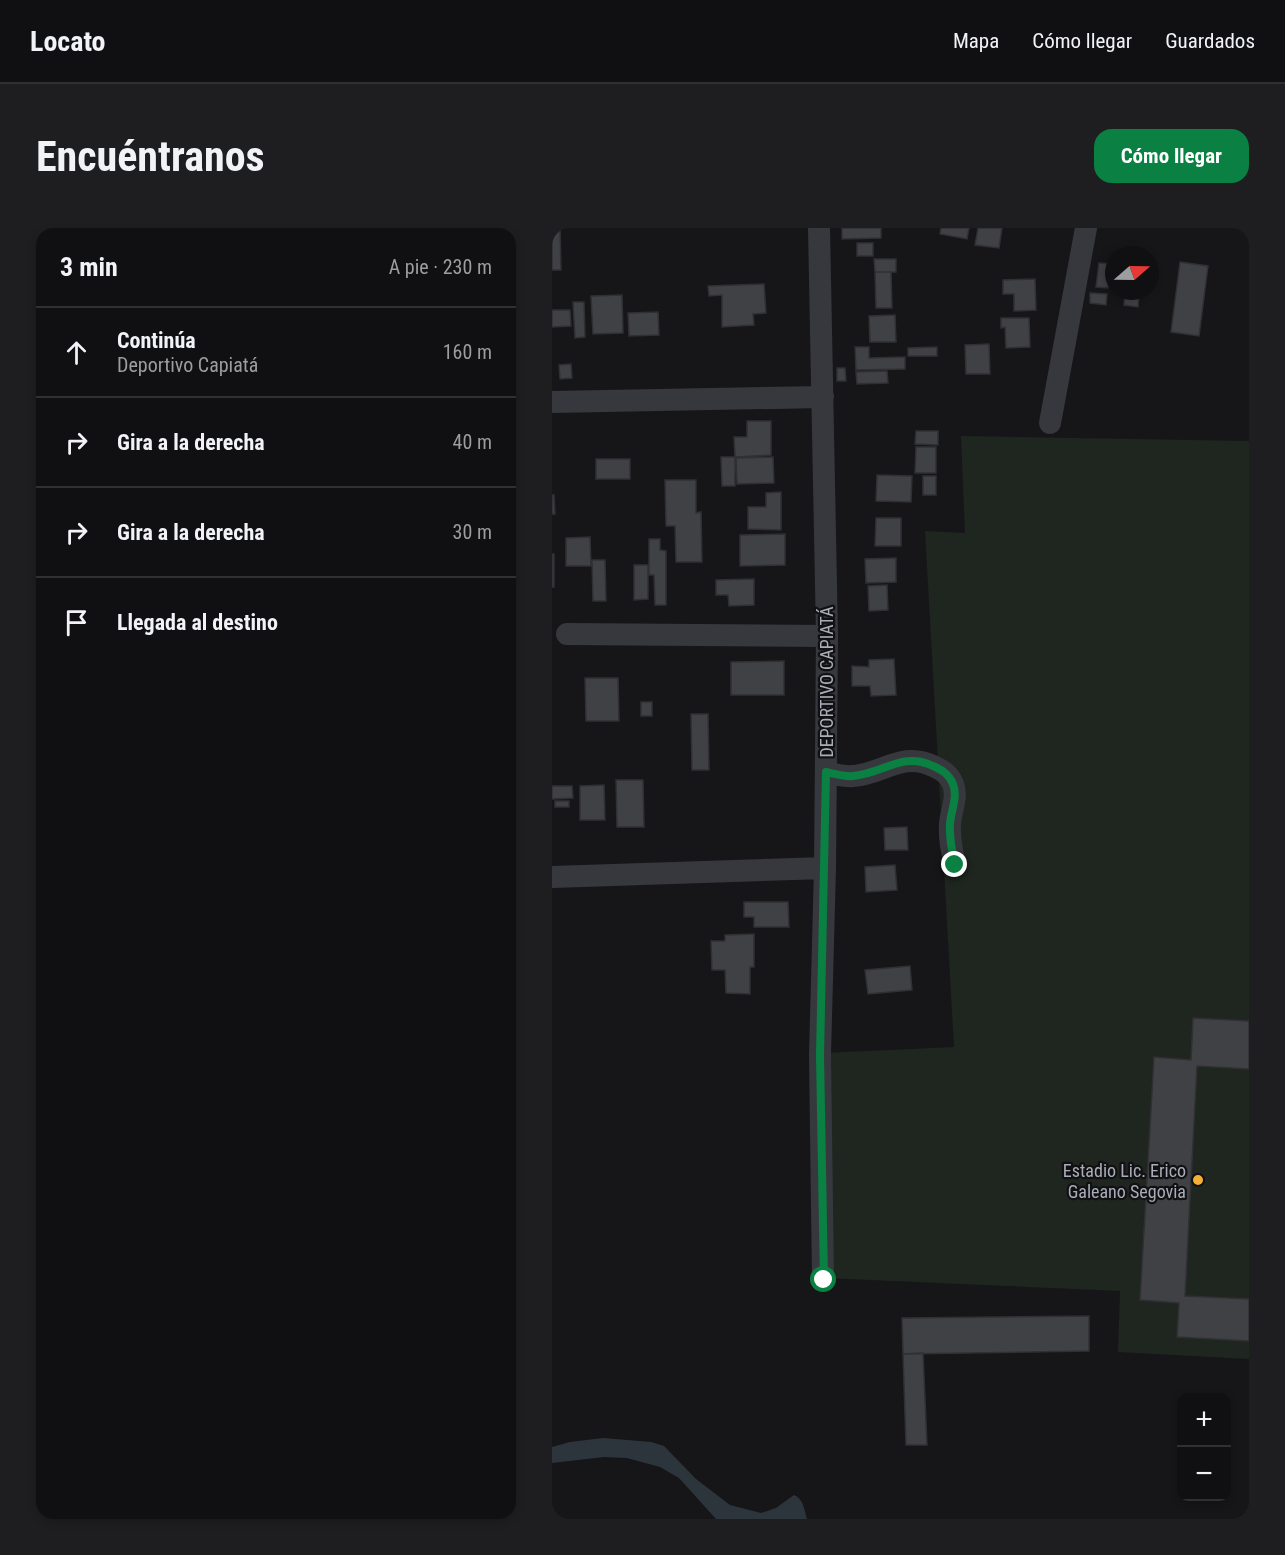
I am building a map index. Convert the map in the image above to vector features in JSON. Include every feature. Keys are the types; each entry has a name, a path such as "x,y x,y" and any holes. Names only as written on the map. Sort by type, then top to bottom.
{"street":[{"name":"DEPORTIVO CAPIATÁ","path":"819,228 827,636 825,868 820,1055 824,1280"},
{"path":"1050,423 1086,228"},
{"path":"552,402 823,397"},
{"path":"567,634 827,636"},
{"path":"826,772 852,776 916,760 945,771 952,783 955,798 949,840 955,865"},
{"path":"552,877 825,868"}],"shaded area":[{"path":"961,436 1249,441 1249,1359 1118,1352 1120,1291 826,1278 823,1053 954,1047 925,531 965,533"},
{"path":"603,1438 651,1442 664,1446 696,1479 730,1505 761,1513 776,1508 794,1495 802,1502 807,1519 716,1519 679,1478 660,1467 627,1458 604,1457 552,1463 552,1447"}],"building":[{"path":"552,228 560,228 561,270 552,270"},
{"path":"842,228 881,228 881,238 842,239"},
{"path":"941,228 969,228 967,239 940,234"},
{"path":"978,228 1002,228 999,248 975,245"},
{"path":"857,243 873,243 873,256 857,256"},
{"path":"874,259 896,259 896,272 875,272"},
{"path":"1180,262 1208,266 1199,336 1171,332"},
{"path":"1099,263 1105,263 1105,288 1096,287"},
{"path":"875,272 891,272 892,308 876,308"},
{"path":"1035,279 1036,310 1014,311 1014,294 1003,294 1003,280"},
{"path":"764,284 766,313 753,314 754,325 722,327 722,295 709,296 708,286"},
{"path":"1090,293 1105,294 1106,305 1090,303"},
{"path":"622,295 623,333 593,334 591,296"},
{"path":"1124,300 1138,300 1138,307 1124,305"},
{"path":"573,302 584,302 585,337 575,338"},
{"path":"552,310 570,310 571,326 552,327"},
{"path":"658,312 659,335 629,336 628,313"},
{"path":"895,315 896,342 870,342 869,316"},
{"path":"1001,318 1029,318 1030,347 1006,348 1005,327 1001,328"},
{"path":"989,344 990,374 966,374 965,345"},
{"path":"855,347 869,347 869,358 905,357 905,369 856,370"},
{"path":"937,347 937,356 908,356 908,348"},
{"path":"571,364 572,378 560,379 559,365"},
{"path":"837,368 845,368 846,381 837,381"},
{"path":"887,371 888,383 857,384 856,372"},
{"path":"747,421 771,421 771,455 735,457 734,437 747,437"},
{"path":"916,431 938,431 938,445 915,444"},
{"path":"916,447 936,447 936,473 915,473"},
{"path":"721,457 735,457 735,486 722,486"},
{"path":"773,457 774,483 737,484 736,458"},
{"path":"596,459 630,459 630,479 596,479"},
{"path":"877,475 912,476 911,502 876,501"},
{"path":"923,476 936,476 936,495 923,495"},
{"path":"665,480 696,480 696,513 701,512 702,562 676,562 675,526 666,526"},
{"path":"781,492 781,530 748,529 748,507 766,507 766,493"},
{"path":"552,495 554,495 555,514 552,514"},
{"path":"876,518 901,518 901,546 875,546"},
{"path":"785,534 785,565 740,566 740,535"},
{"path":"590,537 591,566 566,566 566,538"},
{"path":"649,539 660,539 660,550 666,551 666,605 655,605 654,575 649,575"},
{"path":"552,554 554,554 554,587 552,587"},
{"path":"896,558 896,582 866,583 865,559"},
{"path":"592,560 605,560 606,601 593,601"},
{"path":"634,565 648,565 648,599 634,600"},
{"path":"754,579 754,605 729,606 728,595 716,595 716,580"},
{"path":"887,585 888,610 869,611 868,586"},
{"path":"894,659 896,695 871,696 870,686 852,686 852,666 869,667 869,660"},
{"path":"784,661 784,695 731,695 731,662"},
{"path":"585,678 618,678 619,721 586,721"},
{"path":"641,702 652,702 652,716 641,716"},
{"path":"691,714 708,714 709,770 692,770"},
{"path":"616,780 643,780 644,827 617,827"},
{"path":"604,785 605,820 580,820 580,786"},
{"path":"552,786 572,786 573,798 552,799"},
{"path":"555,801 569,801 569,807 555,807"},
{"path":"907,827 908,850 885,850 884,828"},
{"path":"895,865 897,890 866,892 865,867"},
{"path":"744,902 788,902 789,927 754,927 754,917 744,917"},
{"path":"754,934 754,967 750,967 750,994 726,993 725,970 712,970 711,941 725,941 725,935"},
{"path":"910,966 912,990 868,994 865,970"},
{"path":"1193,1018 1249,1021 1249,1069 1197,1066 1185,1296 1249,1299 1249,1341 1177,1337 1179,1303 1140,1300 1154,1057 1191,1060"},
{"path":"1089,1316 1089,1351 903,1354 902,1318"},
{"path":"923,1353 927,1445 906,1445 903,1354"}],"place":[{"name":"Estadio Lic. Erico Galeano Segovia","path":"1198,1180"}],"route":[{"path":"824,1280 820,1055 826,772 852,776 916,760 945,771 952,783 955,798 949,840 955,865"}]}
